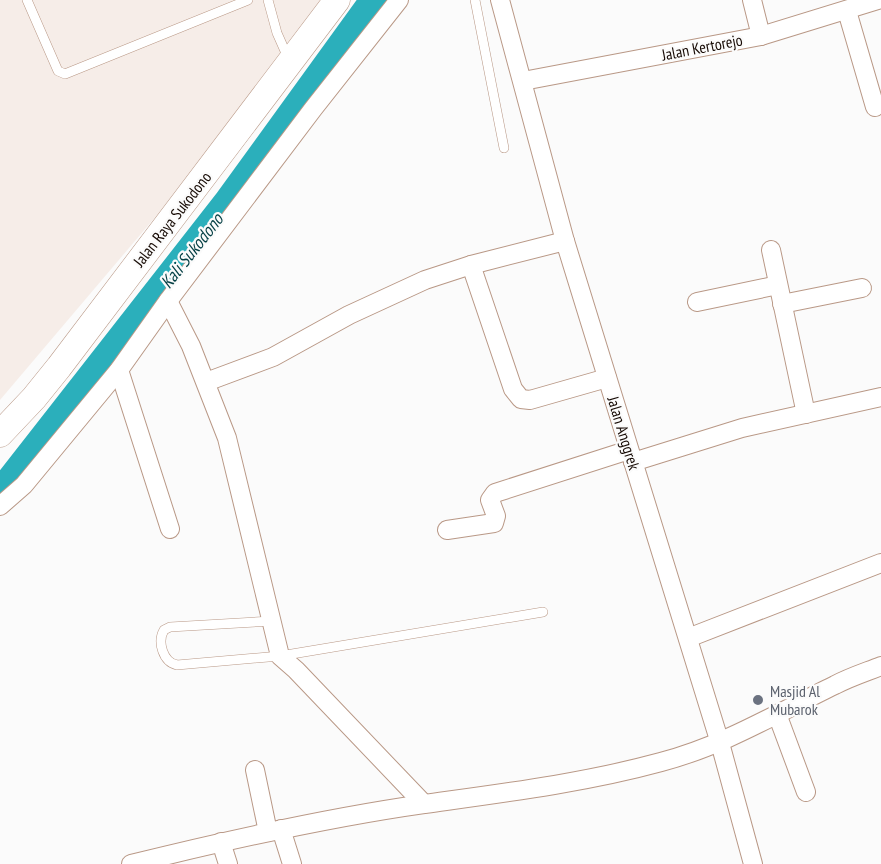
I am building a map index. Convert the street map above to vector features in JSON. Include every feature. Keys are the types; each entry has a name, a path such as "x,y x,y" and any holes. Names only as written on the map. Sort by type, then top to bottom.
{"main road":[{"name":"Jalan Raya Sukodono","path":"0,434 59,367 291,64 337,0"}],"street":[{"path":"0,506 24,485 119,370 168,301 399,0"},
{"name":"Jalan Anggrek","path":"500,0 565,241 720,743 753,864"},
{"path":"752,0 761,36"},
{"name":"Jalan Kertorejo","path":"523,81 761,36 878,0"},
{"path":"847,11 875,107"},
{"path":"206,382 273,357 349,315 425,280 471,265 565,241"},
{"path":"771,250 806,414"},
{"path":"471,265 513,389 520,399 530,400 607,378"},
{"path":"697,302 778,285"},
{"path":"782,304 862,288"},
{"path":"168,301 191,346 230,449 280,656 424,804"},
{"path":"119,370 170,529"},
{"path":"447,530 494,523 496,516 490,500 495,493 742,428 881,397"},
{"path":"688,638 881,563"},
{"path":"131,864 275,831 424,804 474,798 662,762 720,743 837,683 881,666"},
{"path":"777,714 806,792"},
{"path":"255,770 275,831 292,864"},
{"path":"221,842 228,864"}],"lane":[{"path":"27,0 58,71 64,74 248,0"},
{"path":"268,0 277,33 291,64"},
{"path":"475,0 504,148"},
{"path":"272,621 170,627 164,630 160,638 165,659 177,665 280,656 543,612"}],"shaded area":[{"path":"0,0 321,0 157,215 0,400"}],"waterway":[{"name":"Kali Sukodono","path":"0,497 230,203 377,0"}],"place":[{"name":"Masjid Al Mubarok","path":"758,700"}]}
